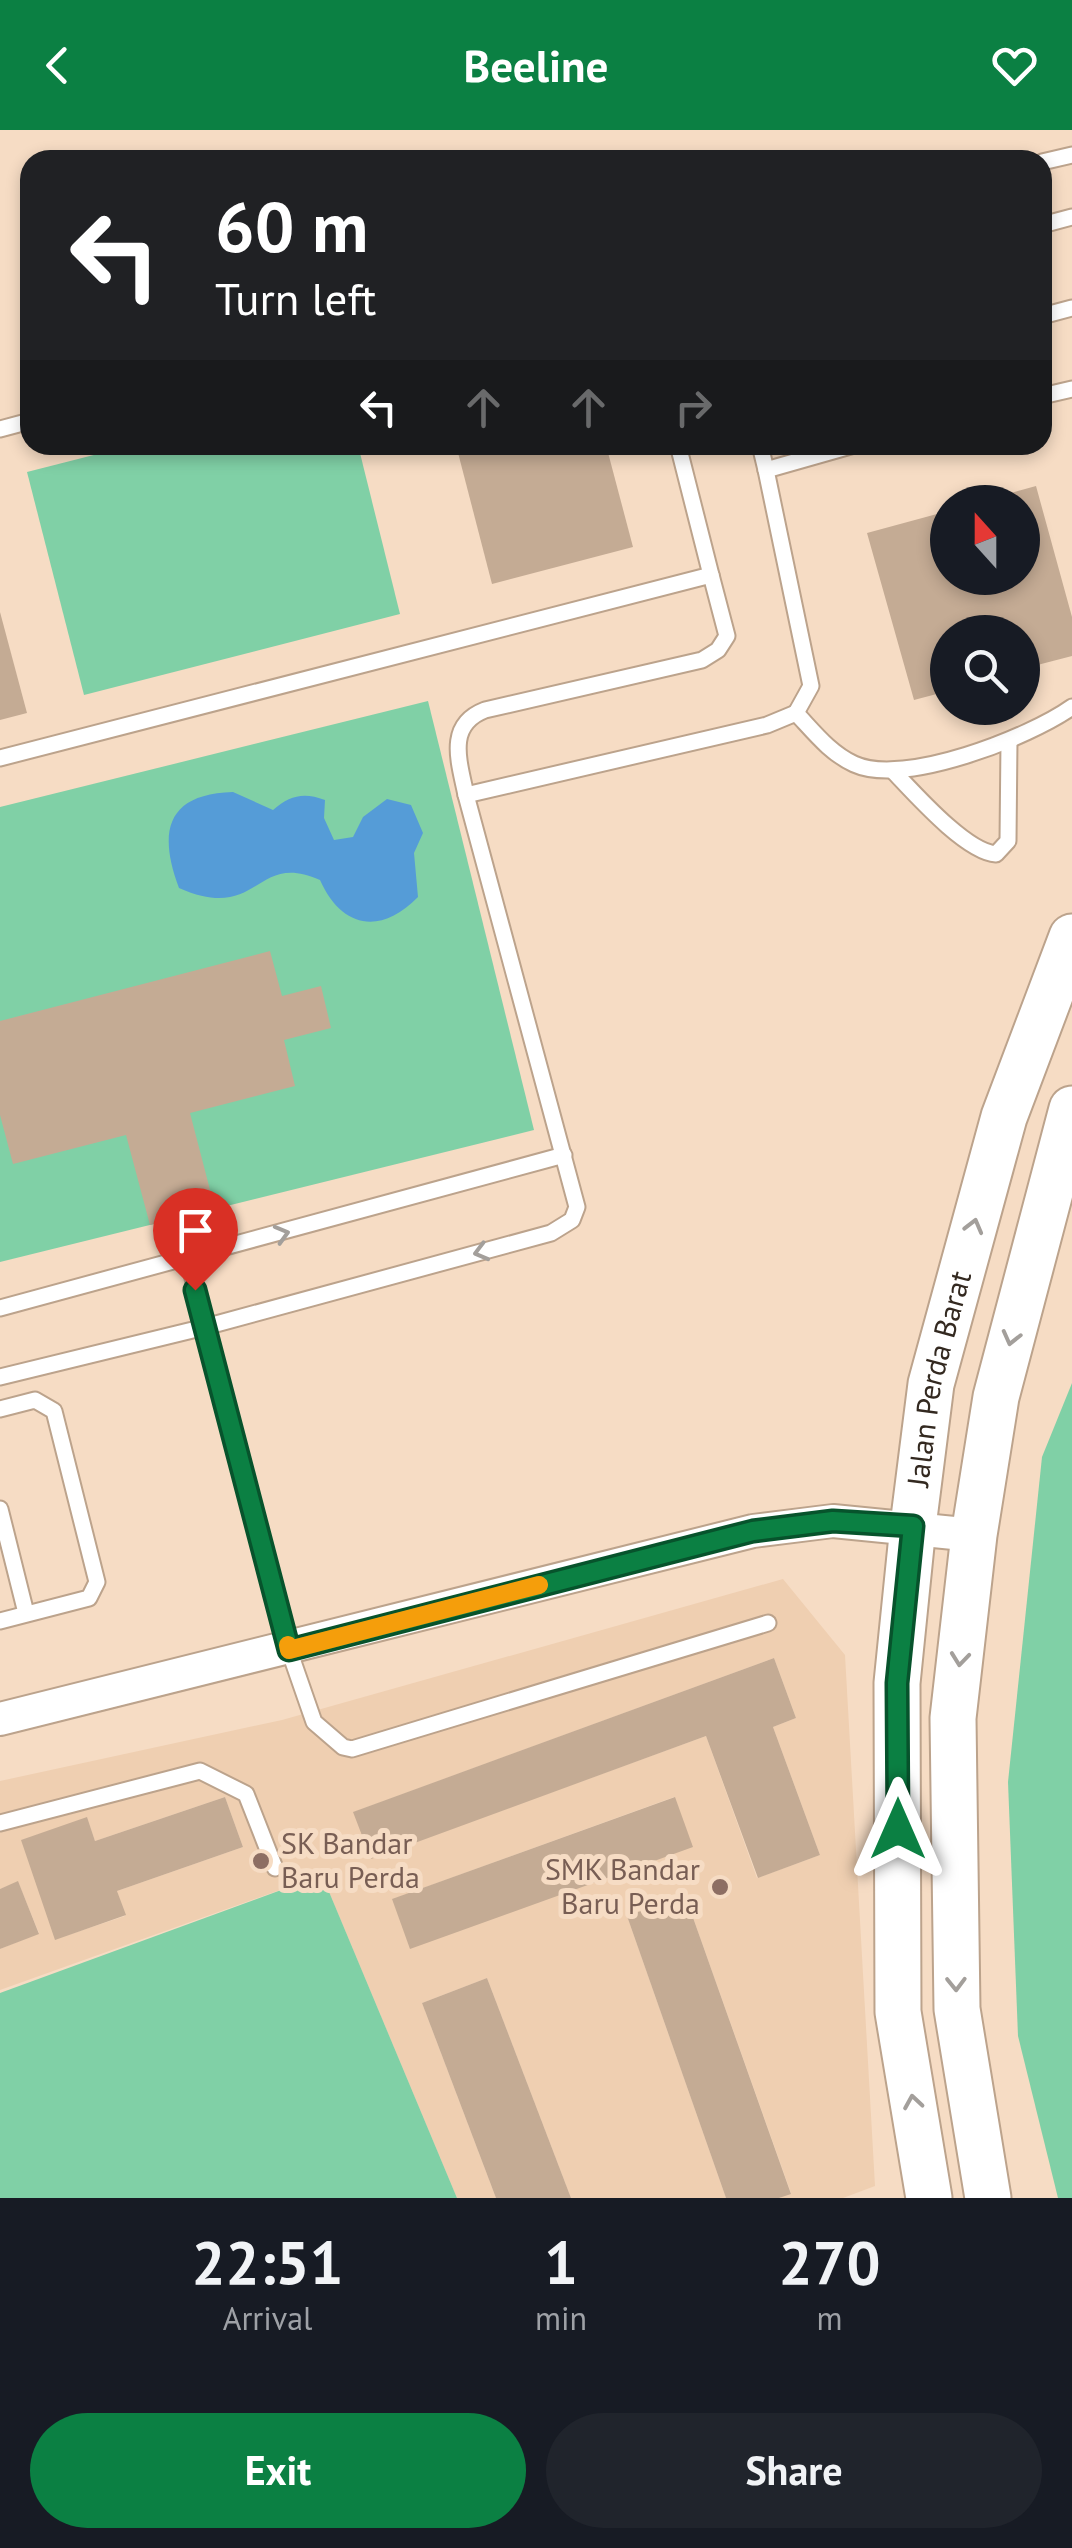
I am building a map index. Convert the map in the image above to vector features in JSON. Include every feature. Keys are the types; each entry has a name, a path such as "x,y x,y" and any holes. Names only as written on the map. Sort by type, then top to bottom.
{"street":[{"name":"Jalan Perda Barat","path":"928,2198 898,2012 897,1683 913,1526 931,1384 1004,1117 1072,937"},
{"name":"Jalan Perda Barat","path":"988,2198 957,2009 953,1718 974,1535 996,1397 1072,1109"},
{"path":"0,1719 289,1650 753,1531 833,1521 974,1535"}],"lane":[{"path":"0,1377 205,1327 552,1233 572,1220 577,1207 466,795 457,750 459,730 469,716 702,660 718,650 728,636 681,455"},
{"path":"466,795 767,725 796,714 810,686 762,455"},
{"path":"766,470 819,455"},
{"path":"0,758 712,575"},
{"path":"796,714 856,766 892,772 1009,740 1072,707"},
{"path":"892,772 962,836 986,854 996,854 1008,841 1009,740"},
{"path":"0,1308 564,1156"},
{"path":"188,1259 289,1650 314,1722 343,1747 352,1749 768,1623"},
{"path":"0,1409 34,1400 54,1412 97,1582 89,1598 0,1621"},
{"path":"0,1509 26,1613"},
{"path":"0,1823 200,1770 246,1794 274,1868"}],"shaded area":[{"name":"SMK Bandar Baru Perda","path":"783,1579 845,1655 875,2186 843,2198 779,2198 791,2193 685,1895 627,1916 726,2198 571,2198 487,1978 422,2003 496,2198 457,2198 322,1875 0,1990 0,1949 39,1933 18,1882 0,1889 0,1781 282,1720","holes":["774,1658 796,1718 773,1727 820,1855 757,1878 706,1736 371,1858 354,1812","225,1797 243,1847 117,1891 125,1916 56,1939 22,1840 87,1818 95,1841","674,1797 692,1847 392,1900"]}],"green space":[{"path":"94,455 360,455 400,614 84,695 27,472"},
{"path":"428,701 534,1130 0,1262 0,807"},
{"path":"1072,1383 1072,2198 1058,2198 1018,2036 1008,1782 1042,1457"},
{"path":"322,1875 457,2198 0,2198 0,1993"}],"water":[{"path":"233,792 273,810 298,796 325,800 324,818 334,840 353,837 363,817 387,799 411,805 423,833 414,853 418,897 390,917 363,921 339,909 320,880 298,873 282,874 226,898 206,897 179,888 169,850 173,820 193,800"}],"building":[{"path":"459,455 609,455 633,547 492,584"},
{"path":"1040,501 1072,617 1072,656 1040,664 1040,615 930,615 930,696 914,700 867,533 930,516 930,595 1040,595"},
{"path":"0,612 27,713 0,720"},
{"path":"270,951 282,996 321,986 331,1028 284,1040 295,1086 190,1113 215,1209 150,1225 126,1135 13,1164 0,1115 0,1021"},
{"path":"774,1658 796,1718 773,1727 820,1855 758,1878 706,1736 371,1859 353,1812"},
{"path":"225,1797 243,1847 117,1891 126,1915 55,1940 21,1840 87,1817 95,1841"},
{"path":"675,1797 693,1847 410,1949 392,1899"},
{"path":"18,1881 39,1934 0,1949 0,1889"},
{"path":"685,1895 791,2194 779,2198 726,2198 627,1916"},
{"path":"487,1978 571,2198 496,2198 422,2003"}],"slow traffic":[{"path":"288,1645 289,1650 539,1585"}],"place":[{"name":"SK Bandar Baru Perda","path":"261,1861"},
{"name":"SMK Bandar Baru Perda","path":"720,1887"}],"route":[{"path":"195,1290 289,1650 753,1531 833,1521 913,1526 897,1683 898,1829"}]}
